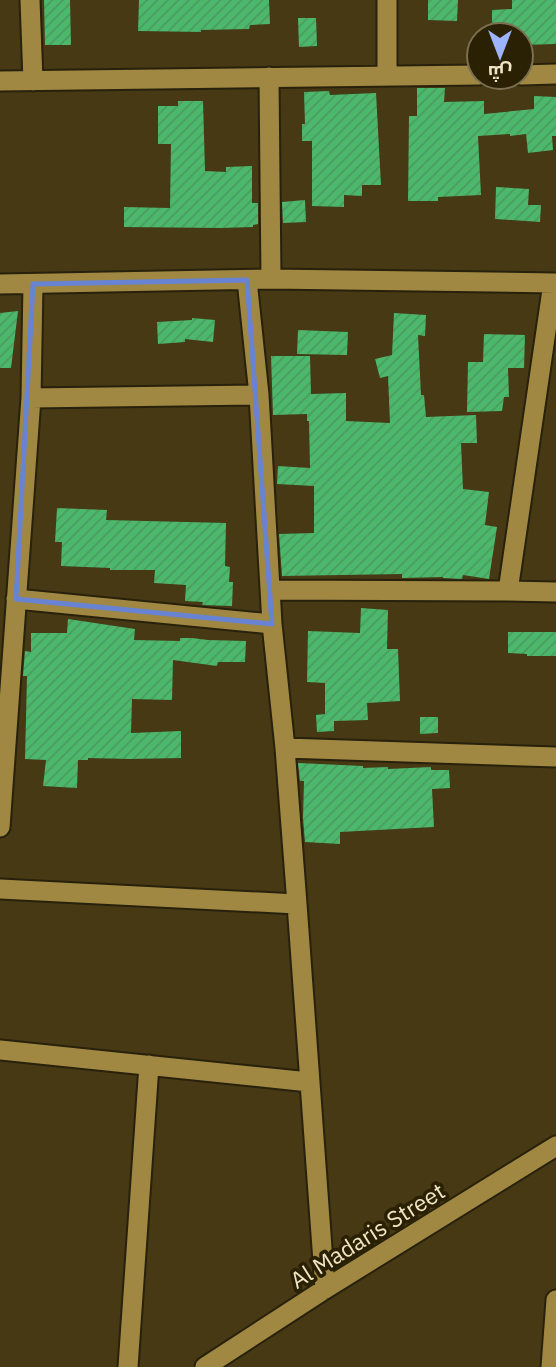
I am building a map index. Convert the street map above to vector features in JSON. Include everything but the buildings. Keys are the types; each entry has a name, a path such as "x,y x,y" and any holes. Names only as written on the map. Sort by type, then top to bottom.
{"street":[{"path":"30,0 33,80"},
{"path":"387,0 387,75"},
{"path":"535,75 556,74"},
{"path":"0,81 465,75"},
{"path":"270,77 271,279"},
{"path":"0,284 271,279 554,283 508,591"},
{"path":"247,280 259,396 272,624 285,748 325,1289"},
{"path":"0,827 31,398 33,284"},
{"path":"31,398 259,396"},
{"path":"271,590 556,592"},
{"path":"16,599 272,624"},
{"path":"285,748 556,757"},
{"path":"0,889 297,904"},
{"path":"0,1049 309,1082"},
{"path":"128,1367 149,1065"},
{"name":"Al Madaris Street","path":"205,1367 556,1146"},
{"path":"553,1356 556,1300"}],"highlighted area":[{"path":"247,280 272,624 16,599 33,284"}]}
